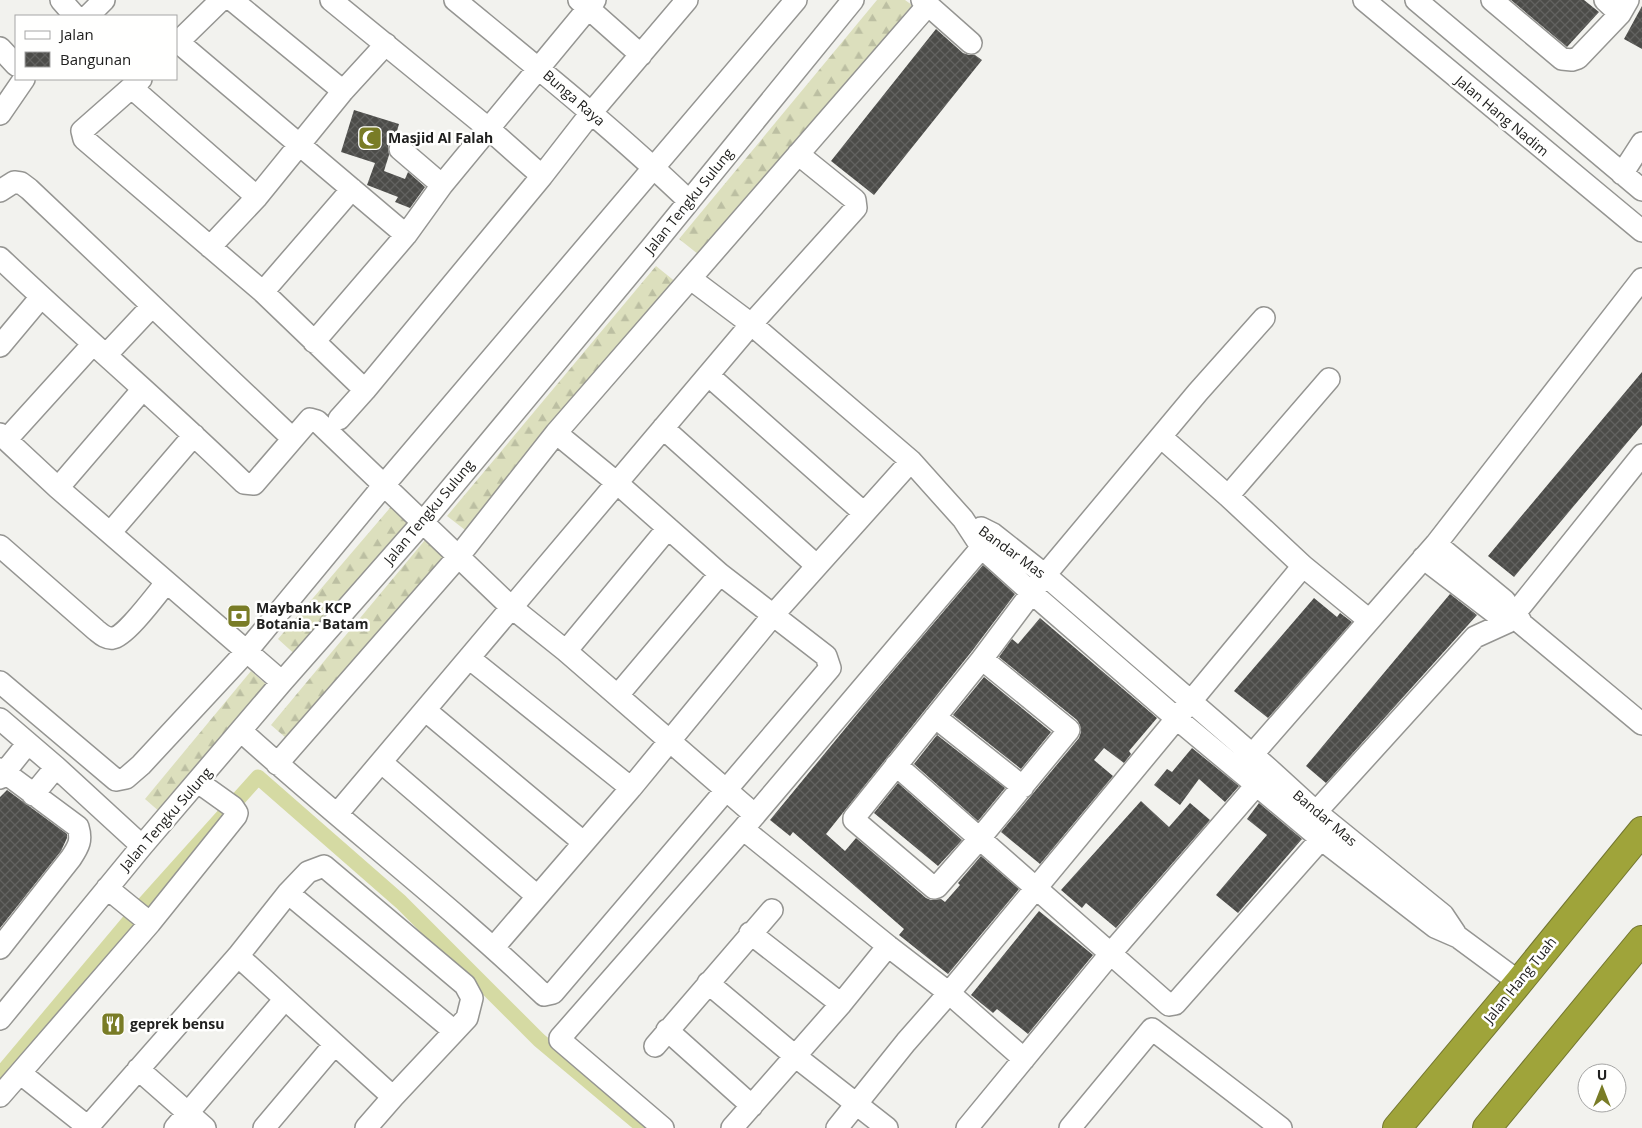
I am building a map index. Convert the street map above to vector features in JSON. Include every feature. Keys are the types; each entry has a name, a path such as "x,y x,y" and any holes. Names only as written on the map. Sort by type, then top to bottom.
{"highway":[{"name":"Jalan Hang Tuah","path":"1397,1128 1642,831"},
{"path":"1486,1128 1642,940"}],"street":[{"path":"61,0 74,15"},
{"path":"89,15 104,0"},
{"path":"178,42 221,0"},
{"path":"232,0 343,91"},
{"path":"331,0 489,129 542,176"},
{"name":"Bunga Raya","path":"455,0 539,69 653,167 689,201"},
{"path":"338,419 365,390 542,176 590,113 687,0"},
{"path":"0,682 116,780 126,778 141,766 246,652 384,485 796,0"},
{"name":"Jalan Tengku Sulung","path":"1,1016 115,894 142,846 206,787 241,731 422,522 689,201 853,0"},
{"name":"Jalan Hang Nadim","path":"1364,0 1642,231"},
{"path":"1416,0 1642,190"},
{"path":"1492,0 1562,59 1567,60 1578,58 1618,5"},
{"path":"277,764 458,557 556,434 692,279 925,2 972,43"},
{"path":"314,342 406,234 442,185 539,69 587,3 641,54"},
{"path":"178,44 406,234"},
{"path":"210,247 257,197 343,91 386,44"},
{"path":"0,48 15,64"},
{"path":"0,114 23,80"},
{"path":"257,197 136,83 82,131 83,137 263,292 365,390"},
{"path":"1554,159 1552,150 1559,137 1570,134 1578,136"},
{"path":"1622,174 1642,143"},
{"path":"400,149 442,185"},
{"path":"337,814 751,324 856,208 855,200 798,154"},
{"path":"0,191 14,182 21,183 29,189 292,438"},
{"path":"263,292 352,189"},
{"path":"0,258 244,483 254,484 310,419 317,420 512,608 618,695 728,791 749,822 888,946 949,993 1024,1059"},
{"name":"Bandar Mas","path":"692,279 751,324 911,461 963,519 987,541 1032,593 1176,718 1316,812 1443,915 1458,937"},
{"path":"1252,755 1429,551 1642,279"},
{"path":"0,346 41,296"},
{"path":"152,306 3,437 166,583 282,682"},
{"path":"982,659 1068,730 980,838 937,887 934,888 854,820 854,818 982,659 1045,575 1198,392 1264,318"},
{"path":"708,375 864,513"},
{"path":"1228,496 1329,379"},
{"path":"58,488 143,389"},
{"path":"663,428 816,565"},
{"path":"241,731 277,764 494,947 544,994 553,993 728,791 830,668 826,656 720,574 617,483 556,434"},
{"path":"110,533 194,435"},
{"path":"1161,437 1303,566 1369,620"},
{"path":"1316,812 1475,637 1509,614 1642,456"},
{"path":"494,947 670,742 816,565 911,461"},
{"path":"566,651 668,528"},
{"path":"663,1128 624,1097 560,1039 749,822 987,541"},
{"name":"Bandar Mas","path":"987,541 1045,575 1252,755 1263,777 1321,839 1434,926 1458,937 1519,982"},
{"path":"0,546 107,638 117,637 129,628 166,583"},
{"path":"1429,551 1509,614 1642,724"},
{"path":"837,1128 906,1042 949,993 1303,566"},
{"path":"618,695 720,574"},
{"path":"469,658 631,788"},
{"path":"425,710 583,842"},
{"path":"935,717 1022,787"},
{"path":"0,719 56,767 142,846"},
{"path":"0,948 80,844 78,826 2,773 28,744"},
{"path":"381,762 537,896"},
{"path":"896,765 1169,1005 1175,1004 1321,839"},
{"path":"33,795 56,767"},
{"path":"967,1128 1111,953 1263,777"},
{"path":"0,1096 236,816 237,813 233,807 206,787"},
{"path":"20,1073 87,1127 238,956 288,893 308,872 324,866 424,949 464,985 472,998 467,1018 366,1128"},
{"path":"288,893 454,1031"},
{"path":"115,894 147,920"},
{"path":"752,1106 661,1038 750,933 772,910"},
{"path":"750,933 841,1004"},
{"path":"732,1128 841,1004 888,946"},
{"path":"238,956 393,1097"},
{"path":"708,983 795,1056 887,1128"},
{"path":"182,1120 285,999"},
{"path":"1070,1128 1152,1029 1281,1128"},
{"path":"264,1128 334,1045"},
{"path":"138,1069 182,1120 205,1128"}],"green space":[{"path":"877,0 905,0 912,5 703,258 679,239"},
{"path":"656,266 677,283 469,533 447,516"},
{"path":"395,502 415,517 299,658 278,639"},
{"path":"425,540 447,558 293,744 271,725"},
{"path":"251,671 267,685 161,813 145,799"}],"building":[{"path":"1511,0 1584,0 1599,12 1567,47"},
{"path":"1642,6 1642,49 1624,39"},
{"path":"936,29 963,53 975,55 982,60 874,195 831,161"},
{"name":"Masjid Al Falah","path":"354,110 399,124 395,138 390,141 388,146 389,155 384,171 405,179 408,172 425,187 410,208 395,202 398,197 367,185 375,163 341,152"},
{"path":"1642,372 1642,425 1514,577 1488,556"},
{"path":"983,565 1015,594 826,834 845,851 856,838 926,898 931,900 941,899 945,902 981,856 1019,889 948,974 899,935 904,929 793,832 790,836 770,820"},
{"path":"1450,594 1477,615 1326,783 1306,766"},
{"path":"1314,598 1337,617 1340,613 1352,622 1268,718 1234,691"},
{"path":"1040,618 1157,718 1129,751 1131,754 1124,763 1104,748 1094,760 1113,776 1040,864 1001,832 1079,738 1081,732 1080,725 1077,720 999,657 1012,639 1018,644"},
{"path":"984,677 1051,732 1021,769 953,715"},
{"path":"937,735 1005,788 978,821 914,764"},
{"path":"1192,748 1239,786 1225,802 1199,779 1180,805 1154,785 1167,769 1172,772"},
{"path":"898,783 962,840 938,866 874,813"},
{"path":"7,790 67,834 67,838 61,851 0,928 0,797"},
{"path":"1141,801 1169,827 1190,803 1210,820 1116,928 1086,903 1082,908 1061,890"},
{"path":"1259,803 1302,839 1238,913 1216,895 1267,835 1247,819"},
{"path":"1039,911 1093,955 1028,1034 997,1009 993,1013 971,995"}],"waterway":[{"path":"0,1075 135,914 258,777 401,902 539,1040 644,1128"}],"place":[{"name":"Masjid Al Falah","path":"370,138"},
{"name":"Maybank KCP Botania - Batam","path":"239,616"},
{"name":"geprek bensu","path":"113,1024"}]}
